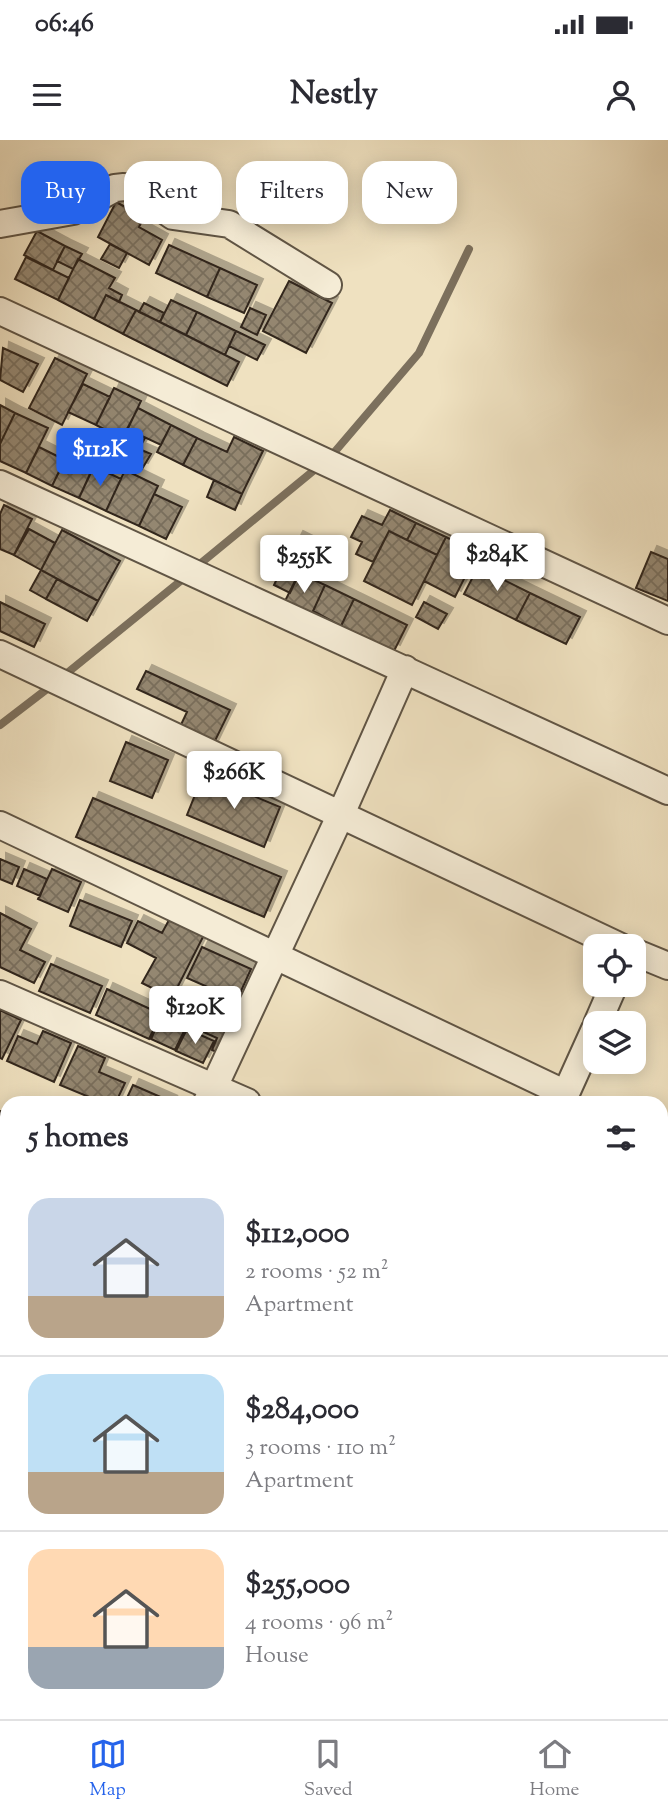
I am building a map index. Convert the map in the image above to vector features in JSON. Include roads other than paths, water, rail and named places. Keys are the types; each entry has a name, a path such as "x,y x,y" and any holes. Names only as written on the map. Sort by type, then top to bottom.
{"street":[{"path":"0,224 73,211 115,188 124,187 134,189 173,216 229,224 328,285"},
{"path":"0,311 668,621"},
{"path":"0,484 668,791"},
{"path":"0,654 594,934"},
{"path":"0,993 210,1095 341,814 405,669"},
{"path":"0,825 276,953 560,1096"},
{"path":"646,957 668,966"},
{"path":"565,1096 583,1056"}],"waterway":[{"path":"332,455 419,353 469,249"},
{"path":"195,568 318,467"},
{"path":"61,678 183,579"},
{"path":"0,725 47,689"}]}
